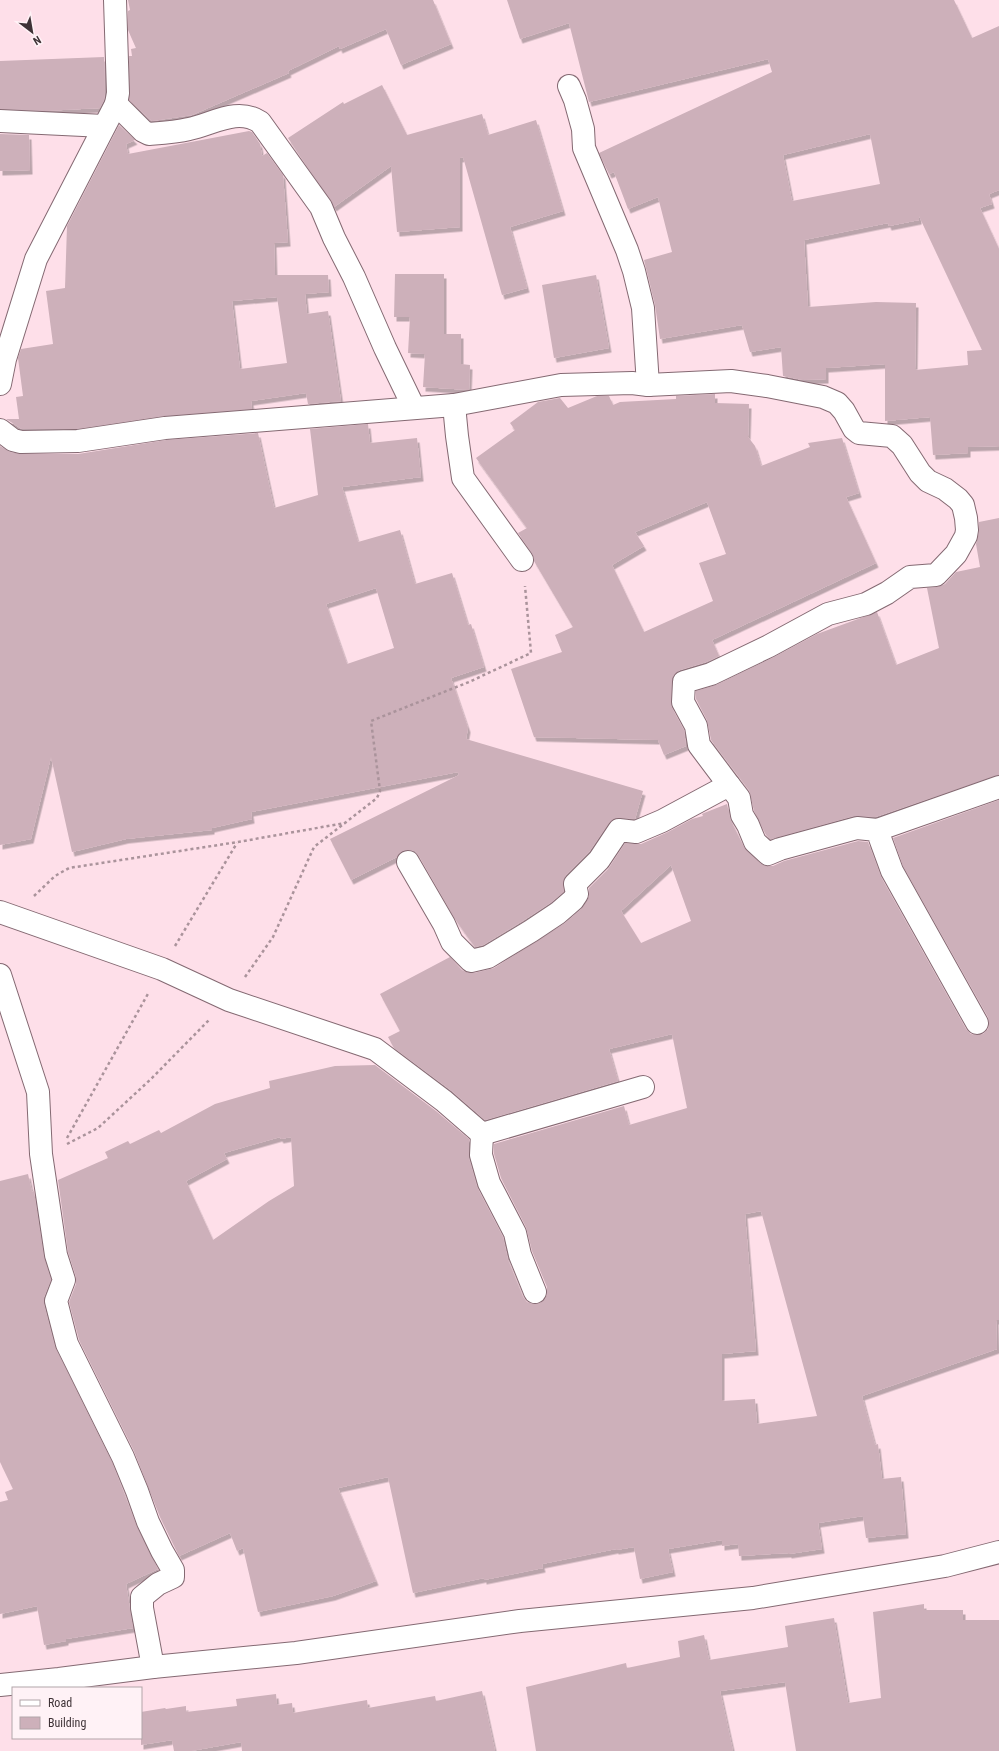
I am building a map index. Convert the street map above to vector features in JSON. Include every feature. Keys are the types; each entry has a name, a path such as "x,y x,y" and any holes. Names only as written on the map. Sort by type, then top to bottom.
{"street":[{"path":"0,384 36,259 116,104 118,93 115,0"},
{"path":"569,86 575,100 583,129 584,148 627,250 634,271 643,308 648,385"},
{"path":"116,104 143,131 149,134 190,129 236,115 252,116 260,122 321,207 414,408"},
{"path":"0,121 104,126"},
{"path":"0,430 13,440 21,442 78,441 165,428 454,405 561,385 632,383 648,385 731,381 790,390 823,397 837,403 844,411 854,429 859,433 892,436 897,439 928,481 945,489 958,499 962,505 968,530 961,547 936,575 910,577 887,593 866,604 828,614 769,646 710,674 684,682 684,702 696,726 699,745 739,798 742,815 755,842 768,854 857,828 877,830 999,787"},
{"path":"454,405 463,478 522,560"},
{"path":"408,862 444,924 452,942 471,961 488,957 558,913 573,900 577,894 575,884 599,860 619,830 636,832 662,821 729,785"},
{"path":"877,830 892,871 977,1023"},
{"path":"0,912 21,918 162,969 229,1000 374,1049 444,1101 482,1134"},
{"path":"0,975 38,1092 41,1154 56,1255 64,1280 56,1301 66,1344 122,1456 148,1522 162,1552 173,1570 173,1577 158,1584 142,1597 142,1608 153,1666"},
{"path":"482,1134 643,1087"},
{"path":"482,1134 481,1155 488,1183 512,1226 520,1255 535,1292"},
{"path":"0,1685 59,1679 153,1666 296,1653 520,1621 753,1598 945,1566 999,1552"}],"path":[{"path":"41,1154 63,1146 98,1128 151,1079 229,1000 273,937 314,847 377,798 380,791 371,721 470,682 531,653 522,560"},
{"path":"21,918 29,901 40,888 55,876 69,868 238,842 345,823"}],"building":[{"path":"128,0 433,0 451,44 401,65 386,29 340,49 339,46 288,71 289,73 192,115 152,121 129,100 129,56 132,56 131,49 136,48 128,30 128,11 130,10"},
{"path":"507,0 954,0 972,38 999,26 999,190 989,194 992,204 980,208 999,249 999,446 968,447 968,453 933,455 930,417 885,421 885,364 826,368 826,379 803,380 783,376 781,347 750,352 742,325 660,339 655,305 644,260 672,252 658,197 628,209 614,172 609,174 599,153 772,72 768,59 589,102 569,23 520,39","holes":["870,134 880,184 792,201 783,155","919,216 982,350 967,351 968,365 915,370 916,303 876,302 808,307 804,240 888,223 889,226 919,220"]},
{"path":"104,57 105,92 104,100 100,108 44,111 0,109 0,61"},
{"path":"382,85 407,135 482,114 488,135 536,120 563,211 510,227 527,288 502,295 463,157 460,158 460,227 397,232 391,166 334,207 288,138 343,102 344,104"},
{"path":"119,125 135,140 126,144 128,154 249,131 252,132 260,144 262,156 267,153 283,175 288,242 274,243 275,275 328,275 329,292 305,294 307,314 328,311 341,401 308,404 306,393 251,401 252,409 164,416 77,429 22,429 6,419 19,419 16,397 23,396 18,358 21,349 53,344 46,291 65,288 67,226","holes":["277,297 287,363 240,369 232,301"]},
{"path":"0,134 29,135 30,170 0,171"},
{"path":"395,274 444,274 444,334 461,334 461,364 470,365 469,390 423,387 425,354 408,353 410,317 394,317"},
{"path":"596,275 609,348 554,358 542,285"},
{"path":"715,394 715,403 749,404 748,437 755,446 761,466 810,447 808,443 842,438 859,493 846,497 876,563 712,640 719,656 706,662 680,670 675,674 672,681 671,702 672,708 684,730 686,746 664,755 658,740 534,737 511,669 562,652 555,635 573,627 534,561 532,553 518,533 527,528 476,458 515,430 510,423 538,402 560,398 568,408 597,396 609,396 613,405 620,402 676,399 676,396","holes":["707,502 726,554 699,563 713,601 644,632 612,565 644,546 635,532"]},
{"path":"368,424 370,443 417,438 421,477 342,487 358,542 400,530 415,584 452,573 468,625 471,624 484,667 451,678 468,728 466,739 643,791 635,819 613,819 609,823 589,852 566,875 563,881 564,892 550,903 483,945 475,947 455,919 415,851 402,851 397,857 351,880 330,839 459,775 458,772 251,812 252,819 212,828 212,830 126,839 72,852 51,757 31,839 0,845 0,446 10,452 21,454 78,454 166,440 258,433 274,508 318,495 310,429","holes":["376,588 394,648 347,664 326,604"]},
{"path":"999,518 999,775 875,817 854,816 771,839 766,835 754,811 749,790 711,740 707,720 696,699 696,691 716,685 817,634 877,612 896,665 939,648 927,588 945,584 956,572 980,567 976,544 979,532 979,522"},
{"path":"999,800 999,1320 996,1320 997,1349 862,1396 875,1445 878,1444 882,1479 901,1477 906,1534 866,1538 863,1516 818,1523 822,1549 789,1554 739,1556 738,1544 722,1546 722,1540 668,1549 673,1572 640,1579 634,1547 616,1549 542,1564 543,1568 484,1580 484,1578 413,1593 388,1477 338,1488 376,1581 333,1596 258,1612 243,1548 237,1551 230,1533 179,1556 160,1517 134,1451 79,1340 69,1302 76,1284 76,1277 68,1252 58,1180 108,1158 105,1152 128,1141 130,1144 159,1130 161,1133 215,1104 270,1088 269,1081 335,1066 375,1065 436,1111 469,1139 469,1158 477,1187 503,1237 508,1260 523,1297 527,1302 533,1304 540,1303 545,1299 547,1287 532,1251 526,1227 501,1178 494,1154 494,1144 624,1106 629,1125 687,1108 672,1034 609,1049 618,1081 485,1120 452,1091 394,1048 388,1037 400,1031 380,994 450,957 462,970 468,973 494,968 565,923 581,909 589,897 589,888 608,869 625,843 641,844 692,819 703,816 702,814 704,813 727,804 731,821 744,847 765,866 773,866 784,861 858,841 868,842 881,877 966,1029 971,1034 983,1034 988,1029 988,1017 903,866 893,838","holes":["671,865 691,921 641,943 621,911","280,1137 281,1139 291,1137 294,1186 269,1201 213,1240 186,1181 227,1159 224,1153","761,1211 817,1416 757,1424 755,1399 722,1401 722,1354 756,1351 745,1214"]},
{"path":"28,1174 32,1192 34,1191 44,1257 51,1280 44,1297 44,1304 55,1347 112,1462 137,1527 158,1569 126,1584 133,1628 66,1639 66,1641 44,1645 37,1606 0,1614 0,1502 8,1500 5,1492 13,1489 0,1462 0,1181"},
{"path":"924,1604 924,1610 963,1610 963,1620 999,1620 999,1751 796,1751 785,1682 720,1691 733,1751 536,1751 526,1687 626,1663 627,1668 680,1657 678,1641 704,1635 709,1660 788,1647 785,1626 834,1618 848,1703 881,1698 873,1612"},
{"path":"482,1691 495,1751 242,1751 241,1742 191,1751 174,1751 172,1740 141,1745 142,1712 165,1708 186,1706 186,1712 237,1706 236,1699 276,1694 277,1705 292,1703 293,1713 367,1700 368,1708 435,1696 436,1701"}]}
